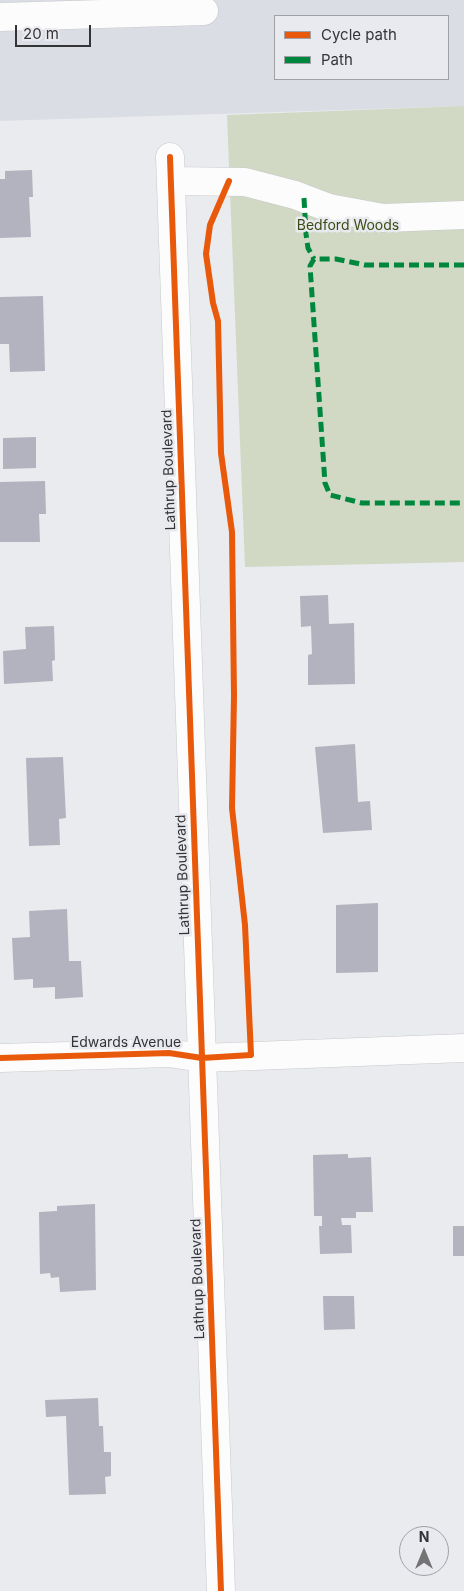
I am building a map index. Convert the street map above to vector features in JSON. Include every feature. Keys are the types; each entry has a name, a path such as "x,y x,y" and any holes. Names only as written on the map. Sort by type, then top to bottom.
{"street":[{"path":"0,18 204,12"},
{"name":"Lathrup Boulevard","path":"221,1591 171,169 245,182 295,195 329,208 384,218 464,215"},
{"name":"Edwards Avenue","path":"0,1058 169,1052 202,1058 464,1048"}],"shaded area":[{"path":"0,0 464,0 464,106 0,121"}],"green space":[{"name":"Bedford Woods","path":"464,106 464,562 245,567 227,115"}],"building":[{"path":"32,170 33,197 29,197 31,237 0,238 0,179 5,179 5,171"},
{"path":"43,296 45,371 10,372 9,344 0,344 0,297"},
{"path":"36,437 36,468 3,469 3,438"},
{"path":"45,481 46,514 39,514 40,542 0,542 0,482"},
{"path":"328,595 329,624 354,623 355,684 308,685 308,655 312,654 311,626 301,627 300,596"},
{"path":"54,626 55,660 52,661 53,681 4,684 3,651 26,649 25,627"},
{"path":"355,744 358,802 370,801 372,830 323,833 315,747"},
{"path":"63,757 66,818 59,819 60,845 29,846 26,758"},
{"path":"378,903 378,972 336,973 336,905"},
{"path":"67,909 69,961 81,961 83,997 55,999 55,987 33,988 33,979 14,980 12,938 30,937 29,911"},
{"path":"348,1154 348,1158 371,1157 373,1212 356,1212 356,1218 341,1218 342,1225 351,1225 352,1253 320,1254 319,1226 322,1226 322,1216 314,1216 313,1155"},
{"path":"95,1204 96,1290 60,1292 59,1277 51,1278 50,1273 40,1274 39,1212 57,1211 57,1206"},
{"path":"453,1226 464,1226 464,1256 453,1256"},
{"path":"323,1296 354,1296 355,1329 324,1330"},
{"path":"98,1398 99,1426 103,1426 104,1452 111,1452 111,1476 105,1477 106,1494 69,1495 66,1416 46,1417 45,1400"}],"marked path":[{"path":"304,198 308,248 314,259"},
{"path":"464,265 365,265 336,259 314,259 310,266 325,483 330,495 362,503 464,503"}],"cycle path":[{"path":"170,157 221,1591"},
{"path":"0,1058 169,1053 202,1058 251,1055 245,925 232,808 234,696 232,532 221,453 218,321 213,303 206,254 210,225 229,181"}]}
